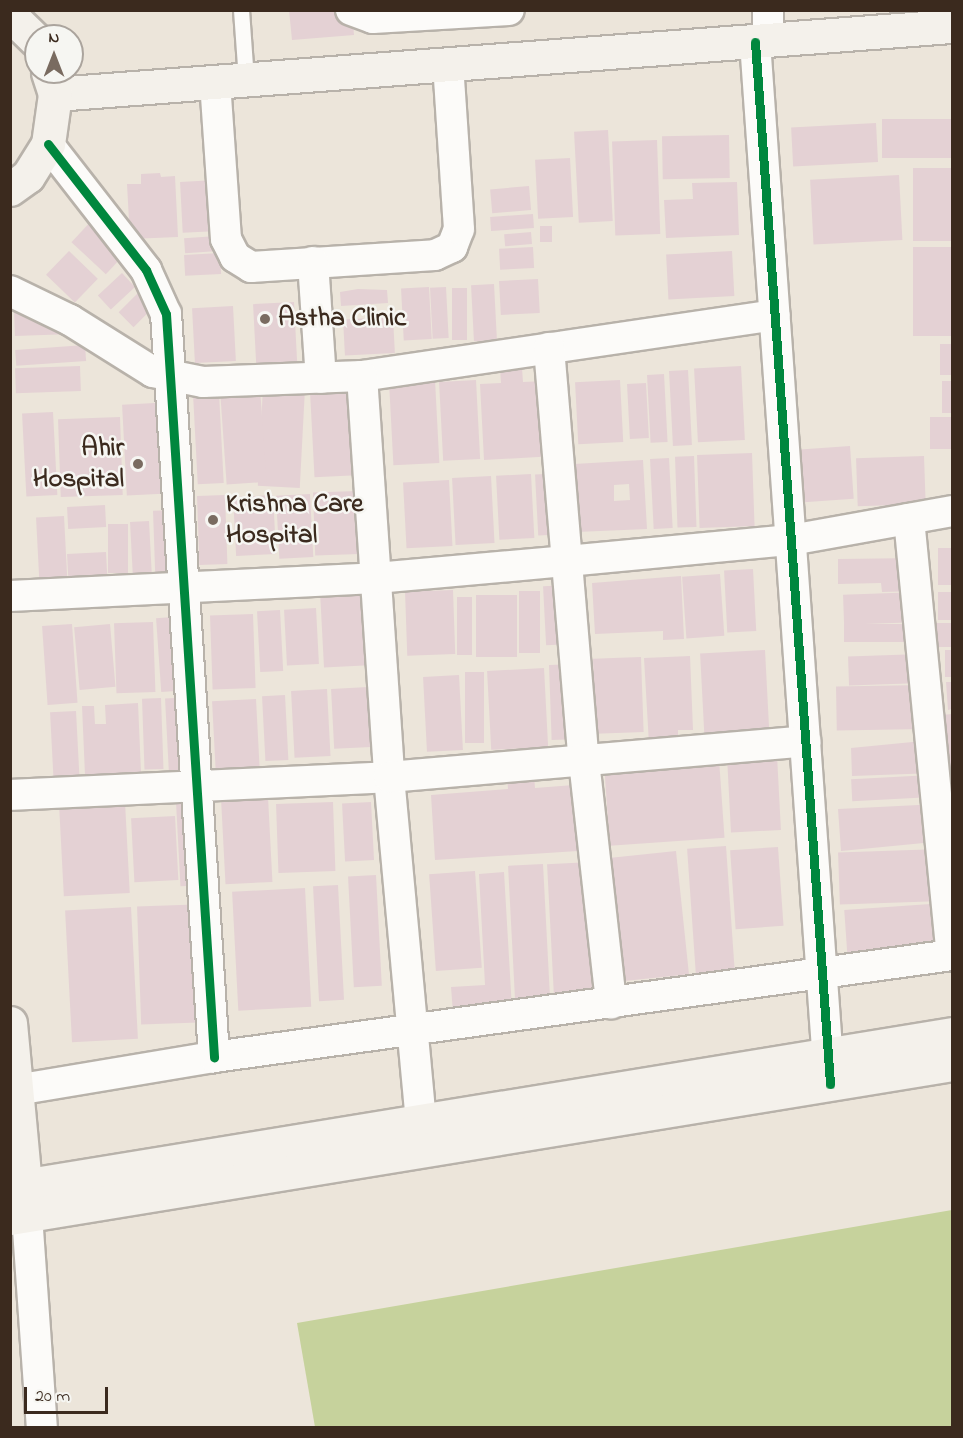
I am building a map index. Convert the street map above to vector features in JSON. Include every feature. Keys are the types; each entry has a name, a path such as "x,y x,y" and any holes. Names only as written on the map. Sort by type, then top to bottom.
{"main road":[{"path":"10,15 24,28"},
{"path":"84,83 231,81 448,65 764,31 952,26"},
{"path":"10,189 28,176 48,144 52,84"},
{"path":"10,1023 18,1201"},
{"path":"18,1201 829,1069 952,1034"},
{"path":"18,1201 421,1121 829,1069 952,1064"}],"street":[{"path":"351,10 373,18 509,10"},
{"path":"764,31 775,315 829,1069"},
{"path":"231,81 226,239 235,257 251,267 435,255 452,247 459,228 448,65"},
{"path":"48,144 158,289 174,380 193,787 214,1057"},
{"path":"313,262 321,378"},
{"path":"10,291 174,380 362,376 775,315"},
{"path":"549,348 584,761 611,1003"},
{"path":"362,376 389,777 410,1034 421,1121"},
{"path":"10,596 376,578 567,561 791,540 952,511"},
{"path":"14,1091 214,1057 410,1034 952,955 909,519"},
{"path":"10,795 389,777 805,741"},
{"path":"18,1201 42,1428"}],"lane":[{"path":"231,81 241,10"}],"green space":[{"path":"952,1210 952,1427 315,1427 297,1323"}],"building":[{"path":"289,10 352,10 354,35 292,40"},
{"path":"882,119 952,119 952,158 882,158"},
{"path":"876,123 878,162 793,166 791,127"},
{"path":"608,130 613,221 579,223 574,132"},
{"path":"729,135 730,178 663,179 662,136"},
{"path":"657,140 660,234 615,236 612,142"},
{"path":"570,158 573,217 538,219 535,160"},
{"path":"913,168 952,168 952,241 913,241"},
{"path":"160,173 161,177 175,176 178,237 130,239 127,184 141,184 141,174"},
{"path":"899,175 902,240 814,245 810,180"},
{"path":"216,180 219,231 183,233 180,182"},
{"path":"737,182 739,235 666,238 664,200 693,199 692,183"},
{"path":"529,186 531,210 492,213 490,189"},
{"path":"533,214 534,228 491,231 490,217"},
{"path":"94,218 128,250 106,274 71,242"},
{"path":"540,226 552,226 552,242 540,242"},
{"path":"531,232 532,244 505,246 504,234"},
{"path":"217,236 218,251 185,253 184,238"},
{"path":"533,247 534,268 500,270 499,249"},
{"path":"913,247 952,247 952,336 913,336"},
{"path":"69,251 98,279 75,303 46,275"},
{"path":"732,251 734,296 668,299 666,254"},
{"path":"220,253 221,274 185,276 184,255"},
{"path":"122,273 135,287 111,309 98,296"},
{"path":"538,279 540,313 501,315 499,281"},
{"path":"494,284 497,340 474,341 471,285"},
{"path":"429,287 432,339 404,340 401,288"},
{"path":"446,287 449,338 433,339 430,288"},
{"path":"452,288 467,288 467,340 452,340"},
{"path":"142,289 157,304 134,327 119,312"},
{"path":"358,289 387,290 388,303 341,306 340,292"},
{"path":"294,302 297,368 257,370 253,304"},
{"path":"233,306 236,361 195,363 192,308"},
{"path":"71,308 72,334 15,336 14,310"},
{"path":"393,317 395,353 345,356 343,320"},
{"path":"940,344 952,344 952,375 940,375"},
{"path":"85,345 86,361 16,366 15,350"},
{"path":"80,366 81,391 16,393 15,368"},
{"path":"741,366 745,440 698,442 694,368"},
{"path":"522,368 523,382 569,380 573,455 484,460 480,384 501,383 500,369"},
{"path":"688,370 692,445 673,446 669,371"},
{"path":"664,374 668,442 651,443 647,375"},
{"path":"435,380 439,463 393,465 389,382"},
{"path":"476,380 480,459 443,461 439,382"},
{"path":"620,380 623,442 578,444 575,382"},
{"path":"942,381 952,381 952,413 942,413"},
{"path":"646,383 649,438 630,439 627,384"},
{"path":"263,387 305,389 300,488 258,486"},
{"path":"260,388 267,482 227,485 220,391"},
{"path":"357,390 361,475 315,477 310,392"},
{"path":"219,393 224,483 198,484 193,394"},
{"path":"173,402 178,493 127,496 122,405"},
{"path":"53,412 57,495 26,497 22,414"},
{"path":"120,417 123,495 61,497 58,419"},
{"path":"930,417 952,417 952,449 930,449"},
{"path":"850,446 854,499 797,503 793,450"},
{"path":"752,453 755,526 700,528 697,455"},
{"path":"694,456 696,527 677,528 675,457"},
{"path":"924,456 926,504 858,506 856,458"},
{"path":"669,458 673,528 654,529 650,459"},
{"path":"643,460 647,529 577,532 574,464","holes":["629,484 630,500 614,501 614,485"]},
{"path":"565,473 568,534 538,535 535,475"},
{"path":"531,474 534,538 499,540 496,476"},
{"path":"491,476 495,543 456,545 452,478"},
{"path":"449,480 452,546 407,548 403,482"},
{"path":"357,491 359,554 315,555 313,493"},
{"path":"310,494 313,557 279,559 276,496"},
{"path":"225,495 227,564 199,565 197,496"},
{"path":"273,495 276,554 236,556 233,497"},
{"path":"105,505 106,527 68,529 67,507"},
{"path":"178,510 180,573 155,574 153,511"},
{"path":"64,516 67,578 39,579 36,517"},
{"path":"149,521 152,573 133,574 130,522"},
{"path":"108,524 128,524 128,573 108,573"},
{"path":"938,548 952,548 952,585 938,585"},
{"path":"106,552 108,585 69,587 67,554"},
{"path":"918,558 918,591 882,592 881,583 838,584 838,559"},
{"path":"753,569 756,631 727,632 724,571"},
{"path":"720,574 724,636 686,638 682,577"},
{"path":"681,576 684,639 663,640 663,631 595,634 592,583"},
{"path":"569,585 572,644 546,645 543,586"},
{"path":"370,590 374,665 324,668 320,593"},
{"path":"453,590 455,654 407,656 405,592"},
{"path":"519,591 540,591 540,653 519,653"},
{"path":"920,592 921,622 844,625 843,595"},
{"path":"938,592 952,592 952,620 938,620"},
{"path":"476,595 517,595 517,657 476,657"},
{"path":"457,597 472,597 472,655 457,655"},
{"path":"316,608 319,664 287,666 284,610"},
{"path":"280,610 283,671 260,672 257,611"},
{"path":"253,614 256,688 213,689 210,616"},
{"path":"187,616 192,690 161,692 156,618"},
{"path":"153,622 155,692 116,693 114,623"},
{"path":"936,623 952,623 952,647 936,647"},
{"path":"72,624 78,703 48,705 42,626"},
{"path":"110,624 115,687 80,690 74,627"},
{"path":"844,624 921,624 921,642 844,642"},
{"path":"765,650 769,732 704,735 700,653"},
{"path":"945,650 952,650 952,677 945,677"},
{"path":"921,654 922,683 849,686 848,657"},
{"path":"690,656 693,730 678,730 678,743 649,744 644,658"},
{"path":"641,657 644,732 596,734 593,659"},
{"path":"577,664 580,739 552,740 549,665"},
{"path":"544,668 548,747 491,750 487,671"},
{"path":"465,672 484,672 484,743 465,743"},
{"path":"459,675 463,750 427,752 423,677"},
{"path":"946,682 952,682 952,709 948,710"},
{"path":"923,685 924,729 837,731 836,687"},
{"path":"368,687 371,747 334,749 331,689"},
{"path":"327,689 331,756 295,758 291,691"},
{"path":"285,695 288,760 265,761 262,696"},
{"path":"195,697 199,774 169,775 165,699"},
{"path":"161,698 163,769 144,770 142,699"},
{"path":"256,699 260,767 216,769 212,701"},
{"path":"138,703 141,772 85,775 82,706 94,706 95,724 106,724 105,705"},
{"path":"76,711 79,775 53,776 50,712"},
{"path":"952,714 952,768 945,768 942,715"},
{"path":"933,740 935,773 852,776 851,748"},
{"path":"777,755 781,830 731,833 727,758"},
{"path":"719,759 725,838 610,846 604,767"},
{"path":"534,774 535,788 574,785 578,851 435,860 431,795 508,789 507,776"},
{"path":"931,775 932,797 852,801 851,779"},
{"path":"268,797 272,882 226,884 221,799"},
{"path":"203,801 207,885 180,886 176,802"},
{"path":"125,802 130,893 64,896 59,805"},
{"path":"333,802 335,871 278,873 276,804"},
{"path":"371,802 374,860 345,861 342,804"},
{"path":"939,804 934,842 841,851 838,809"},
{"path":"175,816 178,880 134,882 131,818"},
{"path":"726,846 735,973 696,975 687,849"},
{"path":"778,847 784,926 736,929 730,850"},
{"path":"941,849 943,901 840,905 838,853"},
{"path":"676,851 689,974 624,981 611,858"},
{"path":"591,862 598,999 554,1001 547,864"},
{"path":"543,864 550,997 515,999 508,866"},
{"path":"475,871 482,968 436,971 429,874"},
{"path":"504,872 512,1009 453,1013 451,987 485,985 479,874"},
{"path":"376,875 382,986 354,987 348,876"},
{"path":"338,885 344,1000 319,1001 313,886"},
{"path":"305,888 311,1007 238,1011 232,892"},
{"path":"945,903 949,961 848,968 844,910"},
{"path":"209,904 213,1022 141,1024 137,907"},
{"path":"131,907 138,1039 72,1042 65,910"}],"cycle path":[{"path":"755,42 830,1084"},
{"path":"48,144 146,270 166,314 214,1057"}],"place":[{"name":"Astha Clinic","path":"265,319"},
{"name":"Ahir Hospital","path":"138,464"},
{"name":"Krishna Care Hospital","path":"213,520"}]}
